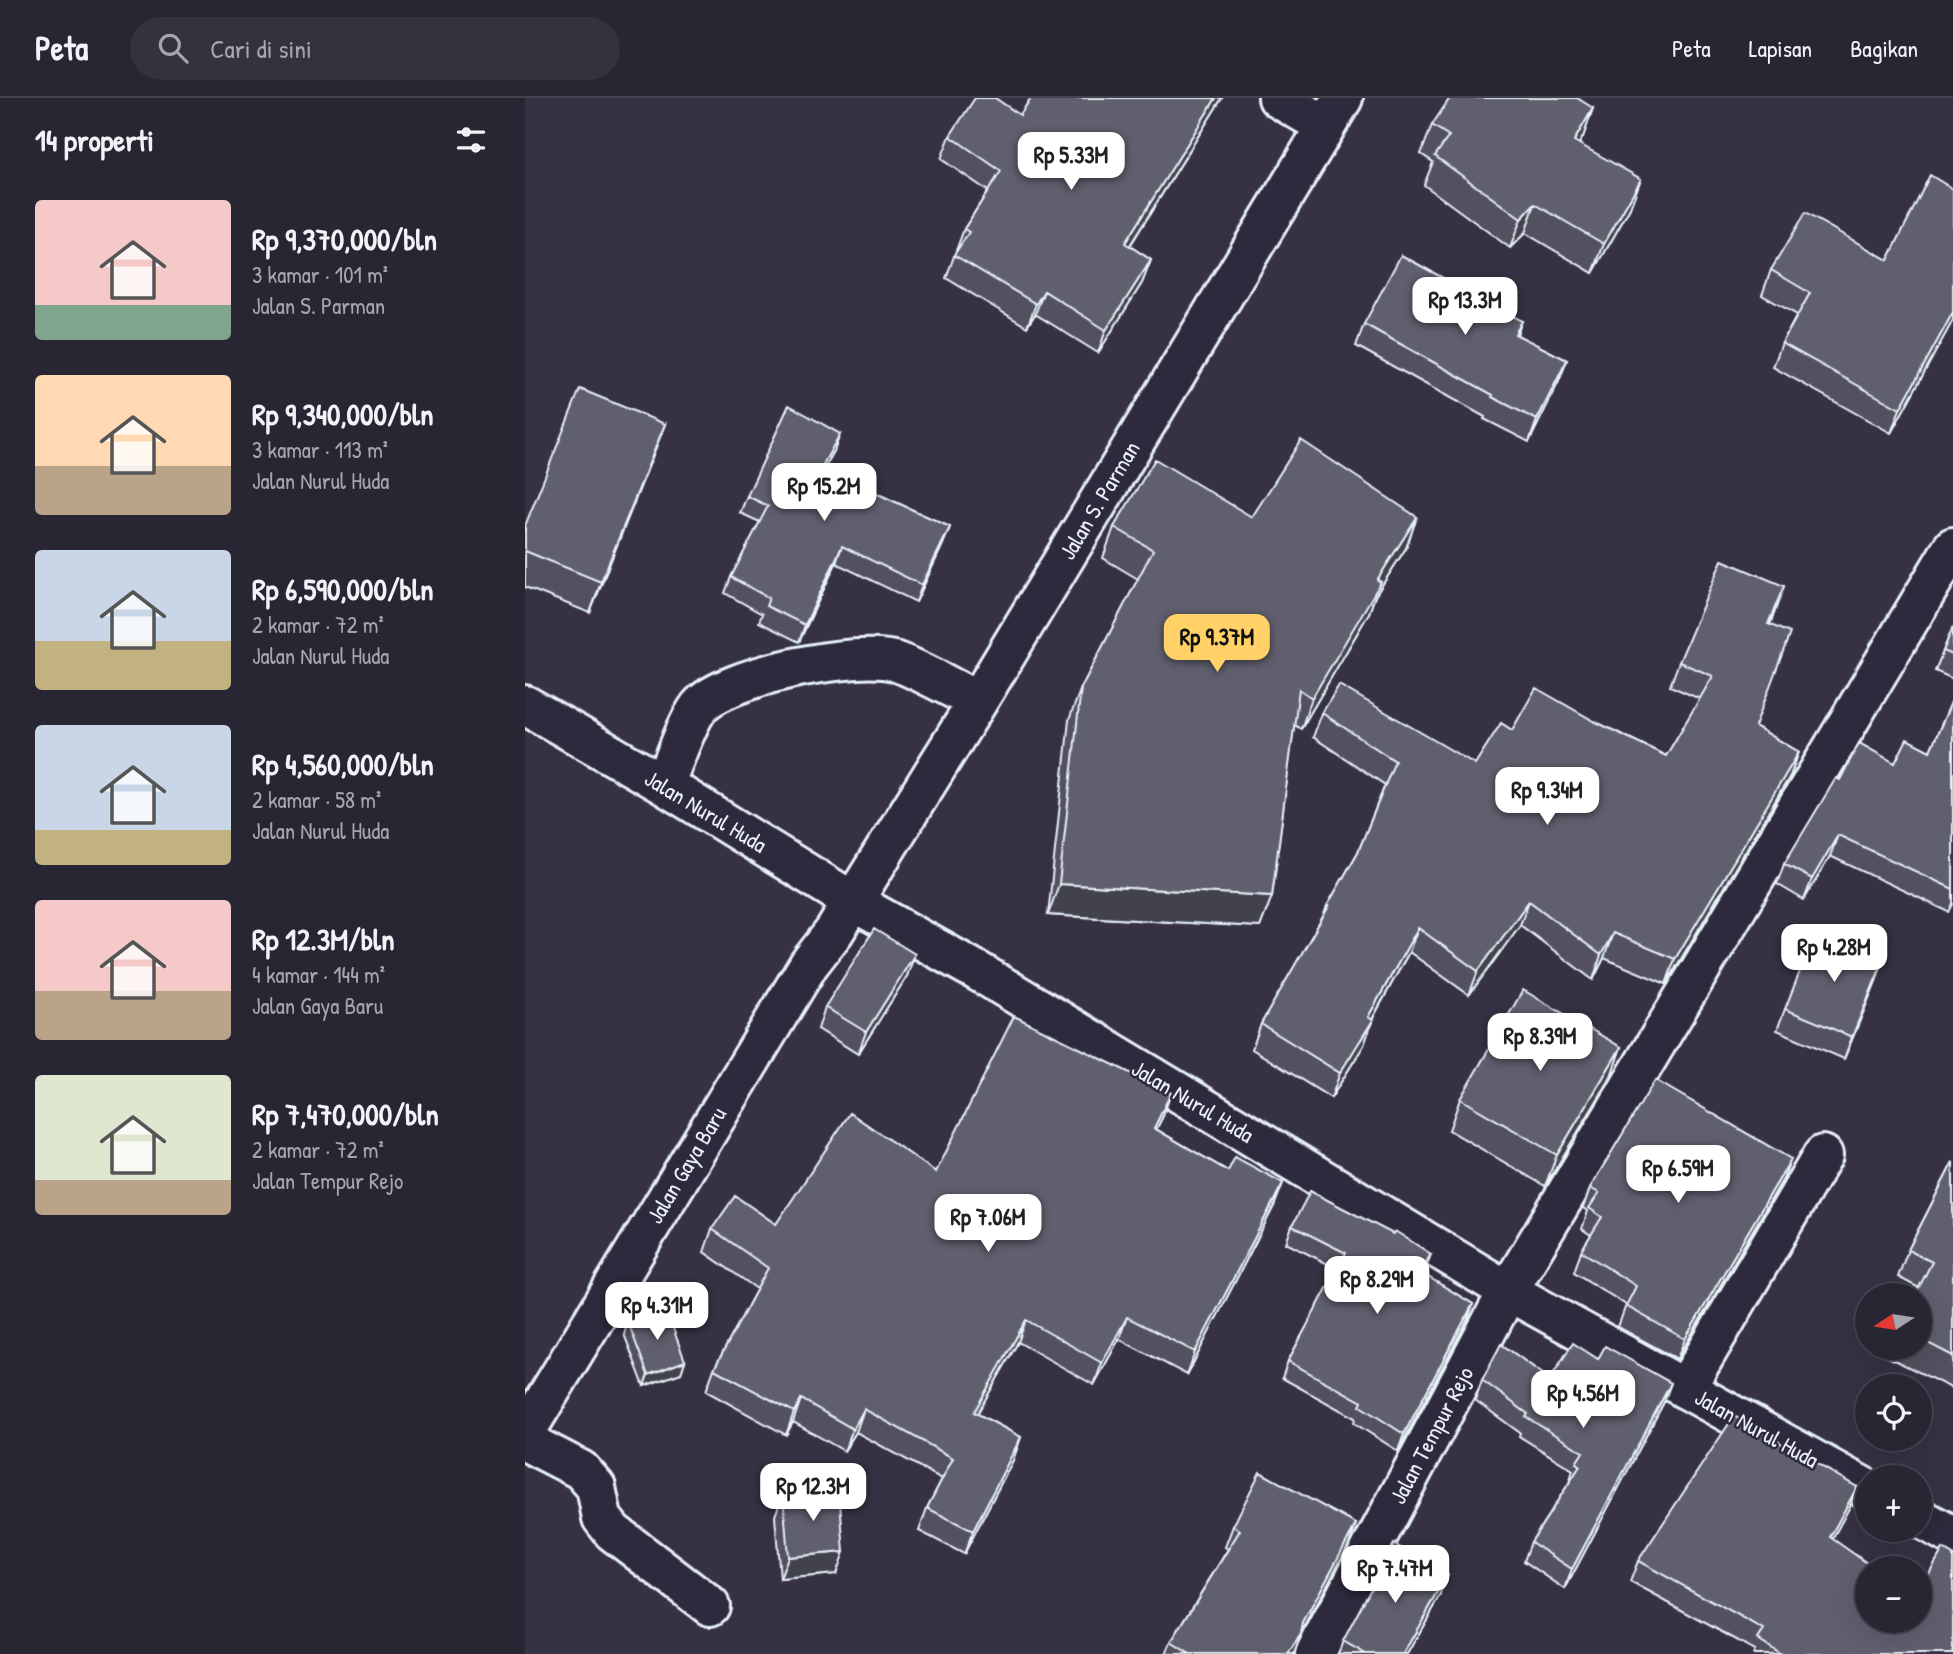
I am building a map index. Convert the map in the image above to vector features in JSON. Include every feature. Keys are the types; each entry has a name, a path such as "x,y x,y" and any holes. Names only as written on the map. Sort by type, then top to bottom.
{"street":[{"path":"1278,98 1334,112"},
{"name":"Jalan S. Parman","path":"843,916 978,701 1334,112"},
{"name":"Jalan Tempur Rejo","path":"1315,1654 1508,1291 1953,547"},
{"path":"664,785 700,706 740,684 771,675 821,662 851,658 895,661 978,701"},
{"name":"Jalan Nurul Huda","path":"525,705 664,785 843,916 979,972 1508,1291 1855,1482"},
{"name":"Jalan Gaya Baru","path":"525,1433 809,964 843,916"},
{"path":"1685,1388 1823,1155"},
{"path":"525,1441 581,1470 596,1487 601,1518 613,1532 711,1606"},
{"path":"1932,1525 1953,1536"}],"building":[{"path":"975,98 995,98 1020,115 1031,98 1216,98 1125,243 1151,260 1106,330 1044,291 1036,304 954,255 969,232 964,229 1001,171 950,136"},
{"path":"1450,98 1577,98 1593,108 1574,141 1641,179 1604,244 1535,204 1521,219 1435,156 1449,136 1432,125"},
{"path":"1930,175 1953,189 1953,312 1900,409 1782,343 1810,293 1771,270 1805,213 1888,260"},
{"path":"1401,255 1522,321 1515,334 1567,360 1537,420 1364,324"},
{"path":"580,389 665,424 601,582 525,551 525,526"},
{"path":"789,405 840,434 821,468 950,527 922,585 842,546 805,625 766,606 769,598 731,577 768,506 747,496"},
{"path":"1301,440 1417,517 1377,580 1381,582 1312,698 1299,689 1272,896 1059,884 1081,688 1153,550 1114,527 1155,459 1252,517"},
{"path":"1722,560 1784,586 1768,624 1790,633 1755,726 1799,752 1675,959 1613,933 1601,955 1529,901 1478,971 1418,928 1368,1017 1373,1020 1340,1073 1261,1024 1358,852 1395,761 1322,713 1339,685 1475,764 1501,723 1512,730 1536,688 1594,721 1666,756 1713,676 1679,662"},
{"path":"1953,627 1953,655 1943,651"},
{"path":"1953,698 1953,889 1838,835 1812,879 1784,864 1836,778 1840,780 1859,743 1895,763 1907,739 1930,751"},
{"path":"874,929 915,954 866,1032 825,1007"},
{"path":"1816,931 1884,959 1852,1037 1785,1009"},
{"path":"1523,990 1621,1047 1557,1155 1460,1099"},
{"path":"1014,1016 1171,1093 1154,1128 1228,1171 1235,1157 1283,1183 1195,1352 1127,1317 1102,1363 1026,1320 974,1412 1021,1437 973,1531 927,1508 953,1458 864,1409 853,1429 801,1399 794,1412 714,1369 768,1268 712,1229 735,1196 776,1224 850,1113 936,1172"},
{"path":"1655,1080 1791,1159 1685,1339 1626,1306 1636,1286 1581,1251 1602,1217 1589,1208 1599,1193 1590,1188"},
{"path":"1953,1162 1953,1356 1932,1345 1932,1283 1921,1283 1932,1262 1908,1250"},
{"path":"1310,1191 1393,1234 1395,1231 1431,1254 1420,1272 1473,1304 1404,1434 1360,1406 1362,1402 1288,1361 1346,1253 1292,1226"},
{"path":"666,1309 685,1361 648,1375 628,1322"},
{"path":"1573,1343 1598,1359 1605,1346 1671,1383 1572,1569 1531,1542 1580,1466 1576,1463 1583,1452 1526,1417 1528,1414 1482,1380 1501,1344 1550,1379"},
{"path":"1734,1416 1855,1486 1855,1491 1830,1537 1857,1556 1855,1633 1932,1633 1932,1568 1943,1549 1953,1555 1953,1654 1781,1654 1758,1639 1764,1630 1638,1561"},
{"path":"1260,1472 1356,1524 1303,1623 1301,1634 1288,1654 1190,1654 1171,1642 1240,1530 1233,1526"},
{"path":"839,1489 844,1552 788,1557 783,1494"},
{"path":"1394,1544 1448,1575 1403,1654 1366,1654 1343,1641"}]}
